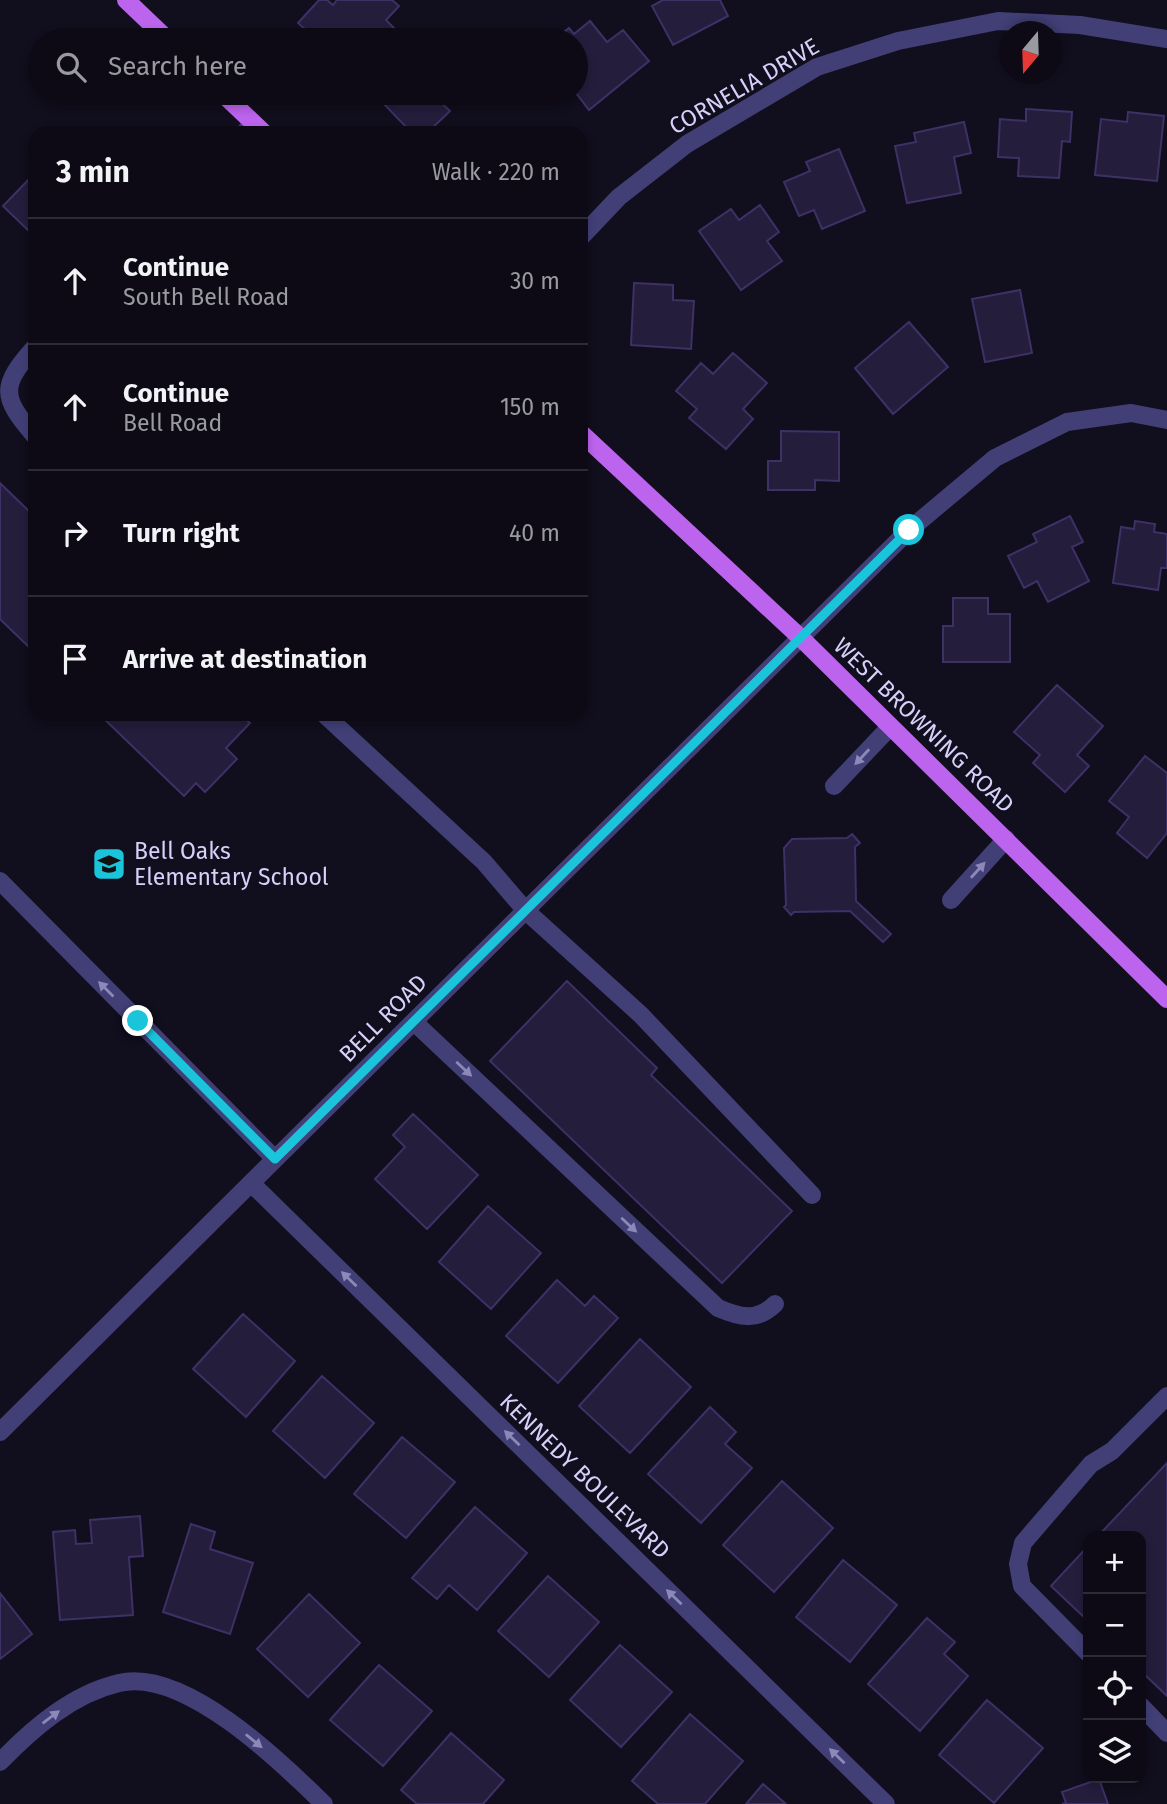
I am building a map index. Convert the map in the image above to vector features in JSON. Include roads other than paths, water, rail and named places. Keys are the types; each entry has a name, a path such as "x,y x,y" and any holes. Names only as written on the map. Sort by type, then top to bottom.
{"main road":[{"path":"126,0 155,28"},
{"path":"232,105 251,126"},
{"name":"WEST BROWNING ROAD","path":"588,440 802,639 1167,999"}],"street":[{"name":"CORNELIA DRIVE","path":"588,230 619,197 687,144 817,67 898,41 998,22 1080,25 1167,38"},
{"path":"28,356 8,380 6,395 11,408 28,428"},
{"name":"BELL ROAD","path":"0,1432 909,530 995,458 1067,422 1131,414 1167,421"},
{"path":"332,721 484,862 526,911 641,1016 812,1195"},
{"path":"834,786 890,727"},
{"path":"951,900 1006,839"},
{"path":"0,881 275,1159"},
{"path":"414,1022 718,1308 734,1314 758,1316 775,1304"},
{"name":"KENNEDY BOULEVARD","path":"251,1183 886,1804"},
{"path":"1083,1648 1022,1586 1018,1564 1023,1543 1091,1464 1112,1451 1167,1396"},
{"path":"0,1762 23,1738 72,1701 121,1682 155,1684 215,1709 288,1769 324,1804"},
{"path":"1146,1711 1167,1733"}],"place":[{"name":"Bell Oaks Elementary School","path":"109,864"}]}
